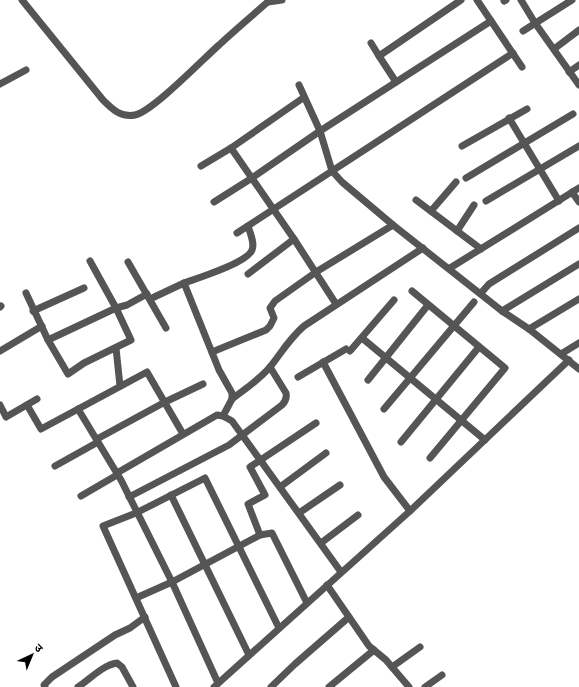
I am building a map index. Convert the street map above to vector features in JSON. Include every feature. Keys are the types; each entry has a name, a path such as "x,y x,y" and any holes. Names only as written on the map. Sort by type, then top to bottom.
{"street":[{"path":"22,0 103,100 118,113 130,116 143,113 269,1 282,0"},
{"path":"379,56 461,0"},
{"path":"477,0 522,67"},
{"path":"521,0 535,23 579,85"},
{"path":"523,31 572,0"},
{"path":"214,202 252,178 320,131 491,21"},
{"path":"554,49 579,30"},
{"path":"371,43 396,82"},
{"path":"237,233 513,53"},
{"path":"569,72 579,65"},
{"path":"0,84 26,70"},
{"path":"299,85 320,131 332,171 342,182 393,225 450,268 502,311 529,329 579,369"},
{"path":"201,166 231,148 304,98"},
{"path":"462,146 527,109"},
{"path":"466,178 573,114"},
{"path":"509,118 559,201"},
{"path":"486,201 579,146"},
{"path":"231,148 274,209 336,304"},
{"path":"431,211 456,182"},
{"path":"450,268 579,188"},
{"path":"572,192 579,202"},
{"path":"416,200 481,249"},
{"path":"457,231 474,205"},
{"path":"212,352 266,330 274,318 270,308 271,305 316,272 393,225"},
{"path":"48,340 116,308 238,263 253,249 248,226"},
{"path":"481,293 497,278 579,228"},
{"path":"248,274 294,239"},
{"path":"223,416 232,399 258,380 270,367 291,337 304,326 423,248"},
{"path":"26,293 33,311 48,340 68,374 84,363 132,340 90,261"},
{"path":"128,262 166,328"},
{"path":"502,311 579,264"},
{"path":"184,283 219,370 232,393 232,399"},
{"path":"33,311 84,288"},
{"path":"412,291 505,368 430,458"},
{"path":"529,329 579,299"},
{"path":"298,377 323,362 348,350 362,338 394,300"},
{"path":"384,409 453,325 474,302"},
{"path":"368,380 428,305"},
{"path":"0,351 42,326"},
{"path":"362,338 485,440"},
{"path":"561,354 579,343"},
{"path":"401,442 479,347"},
{"path":"116,348 120,386"},
{"path":"78,409 117,474 172,582 216,685 410,511 569,360"},
{"path":"323,362 384,477 410,511"},
{"path":"129,497 229,445 282,405 286,401 286,392 270,367"},
{"path":"27,405 41,429 147,372 183,434"},
{"path":"55,466 97,440 165,402 203,384"},
{"path":"0,405 6,417 36,399"},
{"path":"81,496 183,434 217,415 223,416 232,421 242,434 341,572"},
{"path":"260,535 248,504 265,495 250,467 316,423"},
{"path":"280,487 326,453"},
{"path":"176,687 103,526 136,513 205,478 279,628"},
{"path":"299,513 340,485"},
{"path":"171,495 249,655"},
{"path":"321,543 358,516"},
{"path":"136,598 172,582 260,535 272,533 307,603"},
{"path":"327,585 369,646 392,667 405,686"},
{"path":"45,687 44,685 52,677 145,617"},
{"path":"271,687 349,617"},
{"path":"392,667 420,647"},
{"path":"329,687 374,650"},
{"path":"78,687 105,667 117,663 122,667 132,686"},
{"path":"425,687 442,675"}]}
